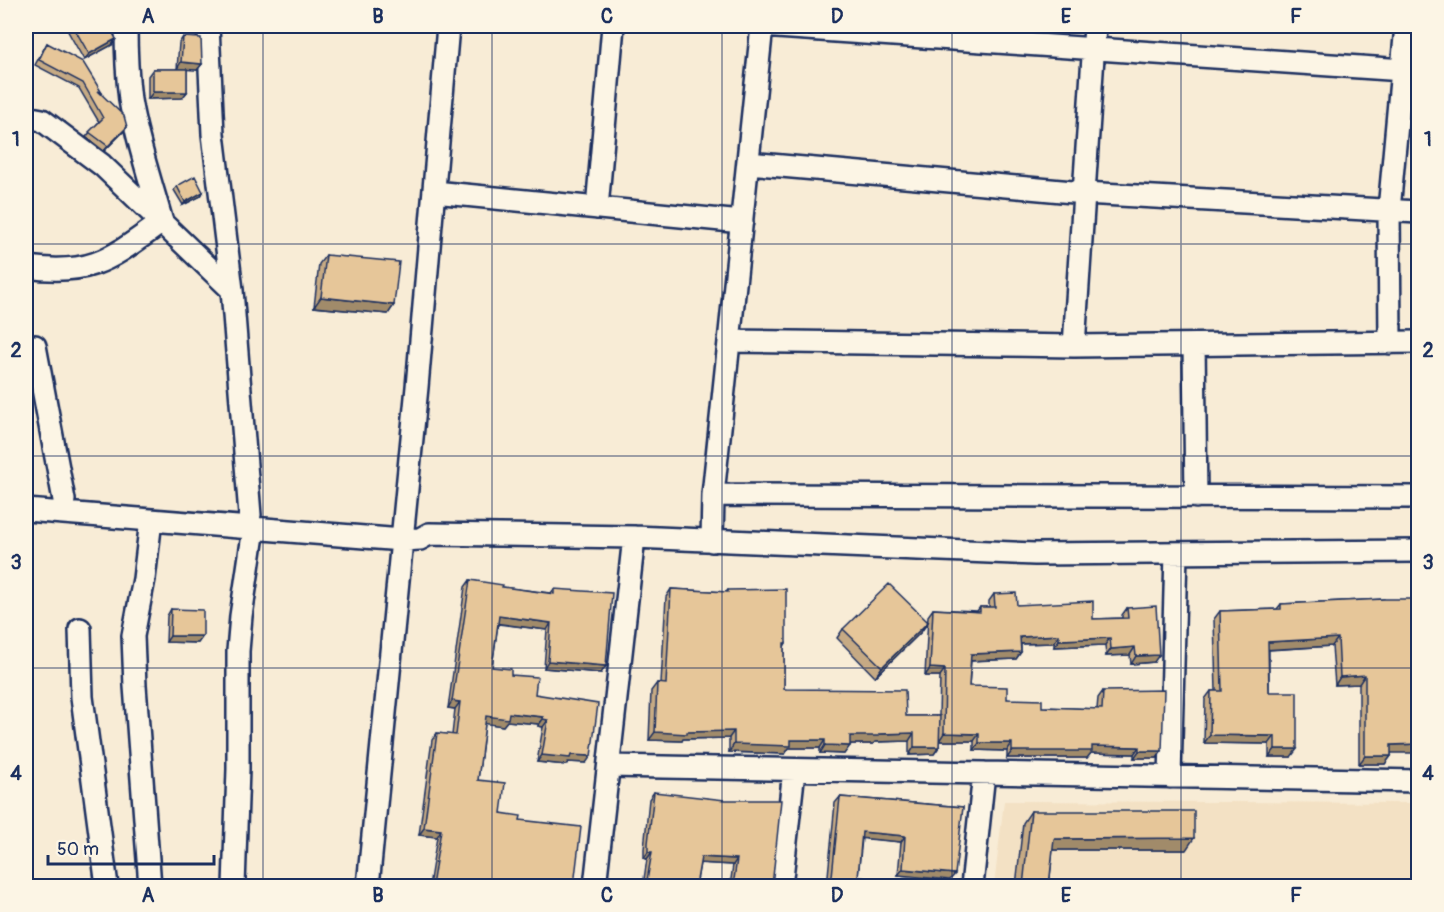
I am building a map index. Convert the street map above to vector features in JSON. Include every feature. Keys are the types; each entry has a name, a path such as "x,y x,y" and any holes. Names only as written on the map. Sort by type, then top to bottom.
{"street":[{"path":"126,26 126,62 130,100 162,222"},
{"path":"208,26 213,134 232,290 252,521 238,651 238,769 234,886"},
{"path":"368,886 403,534 448,26"},
{"path":"597,208 613,26"},
{"path":"712,541 713,495 762,26 1411,70"},
{"path":"1074,346 1095,26"},
{"path":"1390,343 1389,210 1411,70 1406,26"},
{"path":"26,117 42,120 102,165 232,290"},
{"path":"748,163 1084,193 1419,212"},
{"path":"434,192 742,222"},
{"path":"26,267 51,271 81,269 110,259 162,222"},
{"path":"729,341 1074,346 1419,342"},
{"path":"1194,345 1196,497"},
{"path":"35,346 64,500"},
{"path":"713,495 1419,497"},
{"path":"26,497 252,521 403,534 420,539 429,534 634,537 1035,554 1419,551"},
{"path":"26,510 152,520 252,521"},
{"path":"150,886 133,667 133,636 152,520"},
{"path":"595,886 634,537"},
{"path":"1170,777 1176,553"},
{"path":"80,629 82,697 107,886"},
{"path":"609,766 1419,781"},
{"path":"781,886 794,770"},
{"path":"972,886 984,773"}],"shaded area":[{"path":"1004,801 1418,803 1418,886 994,886"}],"building":[{"path":"73,26 109,26 116,39 89,54"},
{"path":"183,37 201,38 202,64 181,62"},
{"path":"47,43 83,62 102,93 98,91 124,116 127,127 108,146 89,132 103,118 83,83 39,60"},
{"path":"153,69 187,69 187,92 153,92"},
{"path":"195,176 203,192 185,202 177,186"},
{"path":"326,255 399,262 394,305 321,297"},
{"path":"470,580 554,594 554,589 612,593 606,666 548,661 551,623 499,616 492,667 511,669 511,675 537,677 535,694 598,704 591,756 571,755 570,758 542,755 548,720 543,717 509,713 508,719 486,716 478,780 505,783 501,813 521,816 520,820 581,827 574,885 582,886 432,886 441,830 424,828 437,733 456,735 460,702 452,701"},
{"path":"889,584 928,622 882,667 843,629"},
{"path":"671,589 728,592 728,590 786,589 784,689 905,690 906,716 940,716 939,747 914,747 914,733 850,736 850,746 825,745 825,740 791,740 791,746 734,744 734,731 687,732 687,734 655,732 657,683 666,684"},
{"path":"1016,593 1017,605 1093,601 1093,619 1128,618 1127,608 1156,606 1159,655 1136,656 1135,647 1111,649 1110,638 1059,640 1059,635 1020,637 1021,652 971,654 969,686 1007,687 1007,699 1042,700 1042,707 1102,709 1103,691 1164,690 1162,751 1139,751 1139,747 1092,746 1092,751 1012,751 1012,743 979,743 979,734 944,733 945,669 930,668 933,609 980,612 980,607 995,607 994,594"},
{"path":"1419,599 1419,744 1391,745 1391,756 1365,756 1365,675 1340,677 1338,638 1268,642 1269,692 1297,692 1297,749 1275,749 1275,736 1210,735 1211,691 1222,691 1220,611 1281,609 1281,604"},
{"path":"171,609 203,610 203,636 170,636"},
{"path":"654,792 725,800 781,800 772,886 733,886 737,859 701,857 696,886 646,886 652,852 648,852 648,843"},
{"path":"840,797 963,807 955,874 903,869 905,836 862,832 858,877 887,880 886,886 831,886"},
{"path":"1031,811 1194,811 1194,838 1054,839 1049,886 1023,886"}]}
